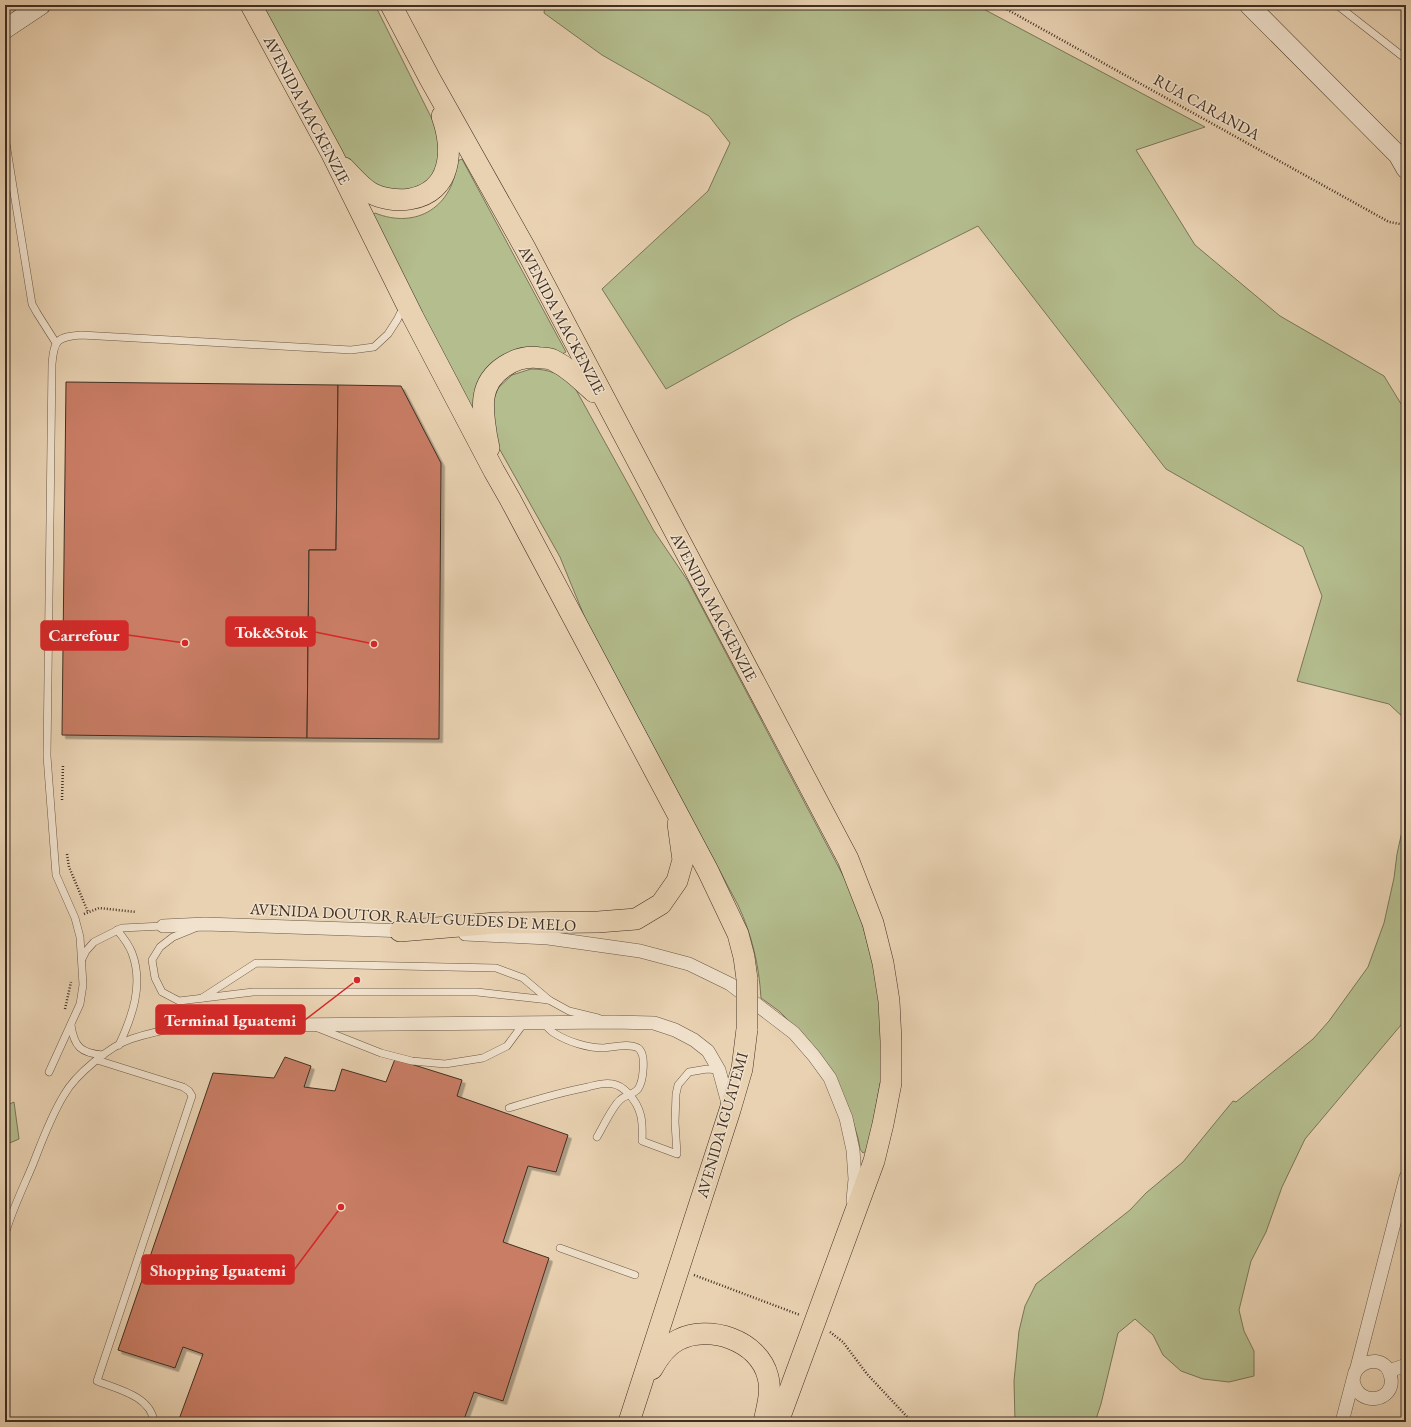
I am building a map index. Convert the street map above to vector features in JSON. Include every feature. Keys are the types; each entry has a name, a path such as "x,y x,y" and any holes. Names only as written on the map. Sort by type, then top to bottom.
{"main road":[{"name":"AVENIDA MACKENZIE","path":"252,5 332,154 406,301 494,470 676,809"},
{"name":"AVENIDA MACKENZIE","path":"391,5 430,79 524,248 799,765 845,853 873,923 883,962 890,1001 891,1083 874,1161 844,1242"},
{"path":"332,154 351,175 371,193 385,198 403,200 415,198 431,192 442,179 448,164 450,147 447,130 430,79"},
{"path":"494,470 485,430 484,397 490,380 506,365 520,358 533,356 552,360 576,374 607,405"},
{"path":"400,931 496,923 598,922 636,919 662,904 677,881 683,860 676,809"},
{"name":"AVENIDA IGUATEMI","path":"628,1422 730,1110 742,1069 747,1030 747,979 744,957 738,934 676,809"},
{"path":"778,1422 844,1242"},
{"path":"638,1393 658,1356 677,1340 698,1334 718,1335 735,1340 751,1351 760,1361 768,1376 770,1391 764,1422"}],"street":[{"path":"5,29 41,5"},
{"path":"1249,5 1398,155 1406,168"},
{"name":"AVENIDA DOUTOR RAUL GUEDES DE MELO","path":"163,926 205,924 548,938 640,951 689,964 730,984 794,1032 830,1078 846,1118 853,1150 855,1179 852,1206 844,1242"},
{"path":"187,1026 614,1022 654,1023 675,1030 694,1040 708,1051 719,1070 730,1110"},
{"path":"1342,1422 1406,1177"},
{"path":"1376,1361 1382,1363 1389,1371 1391,1378 1389,1389 1381,1397 1368,1399 1362,1396 1354,1386 1355,1376 1364,1363 1376,1361"},
{"path":"1389,1371 1406,1365"}],"lane":[{"path":"1337,5 1406,59"},
{"path":"5,137 32,304 56,343"},
{"path":"48,1072 80,1004 84,985 80,937 75,918 56,875 48,756 52,364 56,343 66,336 81,335 351,350 374,347 388,334 406,301"},
{"path":"205,924 173,937 160,946 152,960 155,978 162,992 179,1001 200,1000 253,992 470,992 549,1000"},
{"path":"82,960 86,951 94,942 117,930 122,928 163,926"},
{"path":"117,930 132,953 136,968 137,989 134,1009 119,1046"},
{"path":"200,1000 256,963 496,968 523,978 549,1000 569,1011 614,1022"},
{"path":"310,1025 381,1053 412,1061 445,1064 483,1058 507,1046 524,1023"},
{"path":"543,1023 554,1033 565,1039 587,1046 603,1048 631,1046 639,1049 643,1057 644,1065 638,1089 618,1102 597,1137"},
{"path":"71,1025 75,1042 82,1051 103,1055"},
{"path":"5,1235 44,1136 64,1093 79,1076 103,1055 130,1040 165,1030 187,1026"},
{"path":"97,1060 183,1087 189,1091 192,1096 97,1381 136,1397 148,1407 154,1422"},
{"path":"509,1108 566,1091 606,1083 619,1086 630,1095 639,1109 642,1120 642,1141 677,1154 675,1107 678,1085 682,1078 689,1072 707,1069 719,1070"},
{"path":"560,1248 635,1275"}],"path":[{"name":"RUA CARANDA","path":"999,5 1390,222 1406,225"},
{"path":"62,802 64,764"},
{"path":"66,850 69,867 88,912"},
{"path":"75,918 99,908 136,912"},
{"path":"64,1010 71,978"},
{"path":"678,1269 816,1321 843,1342 867,1374 912,1422"}],"green space":[{"path":"259,5 375,5 438,131 439,168 420,189 383,194 345,159"},
{"path":"545,5 976,5 1205,127 1136,150 1195,245 1280,316 1384,376 1406,412 1406,720 1389,704 1297,681 1322,596 1303,547 1166,469 978,226 794,318 666,389 602,289 708,191 730,143 709,116 602,55 544,13"},
{"path":"462,159 566,352 558,356 538,350 476,402 471,413 368,218 375,213 390,217 405,218 419,216 431,210 441,202 449,190 454,177 457,161"},
{"path":"531,369 555,373 575,388 654,531 688,581 848,885 859,911 880,990 882,1073 868,1150 863,1153 860,1149 852,1118 795,1027 779,1011 761,998 759,974 754,950 738,905 585,618 560,557 495,441 488,414 498,388 512,375"},
{"path":"1406,813 1406,1019 1305,1139 1282,1187 1266,1232 1251,1261 1239,1310 1244,1331 1254,1351 1254,1376 1229,1382 1203,1379 1181,1371 1163,1355 1153,1335 1135,1319 1118,1333 1101,1404 1095,1422 1015,1422 1014,1381 1019,1331 1025,1306 1036,1284 1130,1210 1146,1193 1183,1162 1233,1101 1236,1102 1313,1039 1329,1021 1368,967 1384,923"},
{"path":"14,1102 19,1139 5,1145 5,1106"}],"building":[{"path":"66,382 338,385 336,550 309,550 307,738 62,735"},
{"path":"338,385 401,386 441,463 439,739 307,738 309,550 336,550"},
{"path":"285,1057 311,1066 304,1087 335,1091 342,1069 386,1082 395,1059 462,1080 457,1096 568,1135 556,1172 528,1166 503,1242 549,1258 503,1401 474,1392 463,1422 178,1422 203,1354 183,1347 175,1368 118,1350 213,1073 274,1078"}],"place":[{"name":"Carrefour","path":"185,643"},
{"name":"Tok&Stok","path":"374,644"},
{"name":"Terminal Iguatemi","path":"357,980"},
{"name":"Shopping Iguatemi","path":"341,1207"}]}
